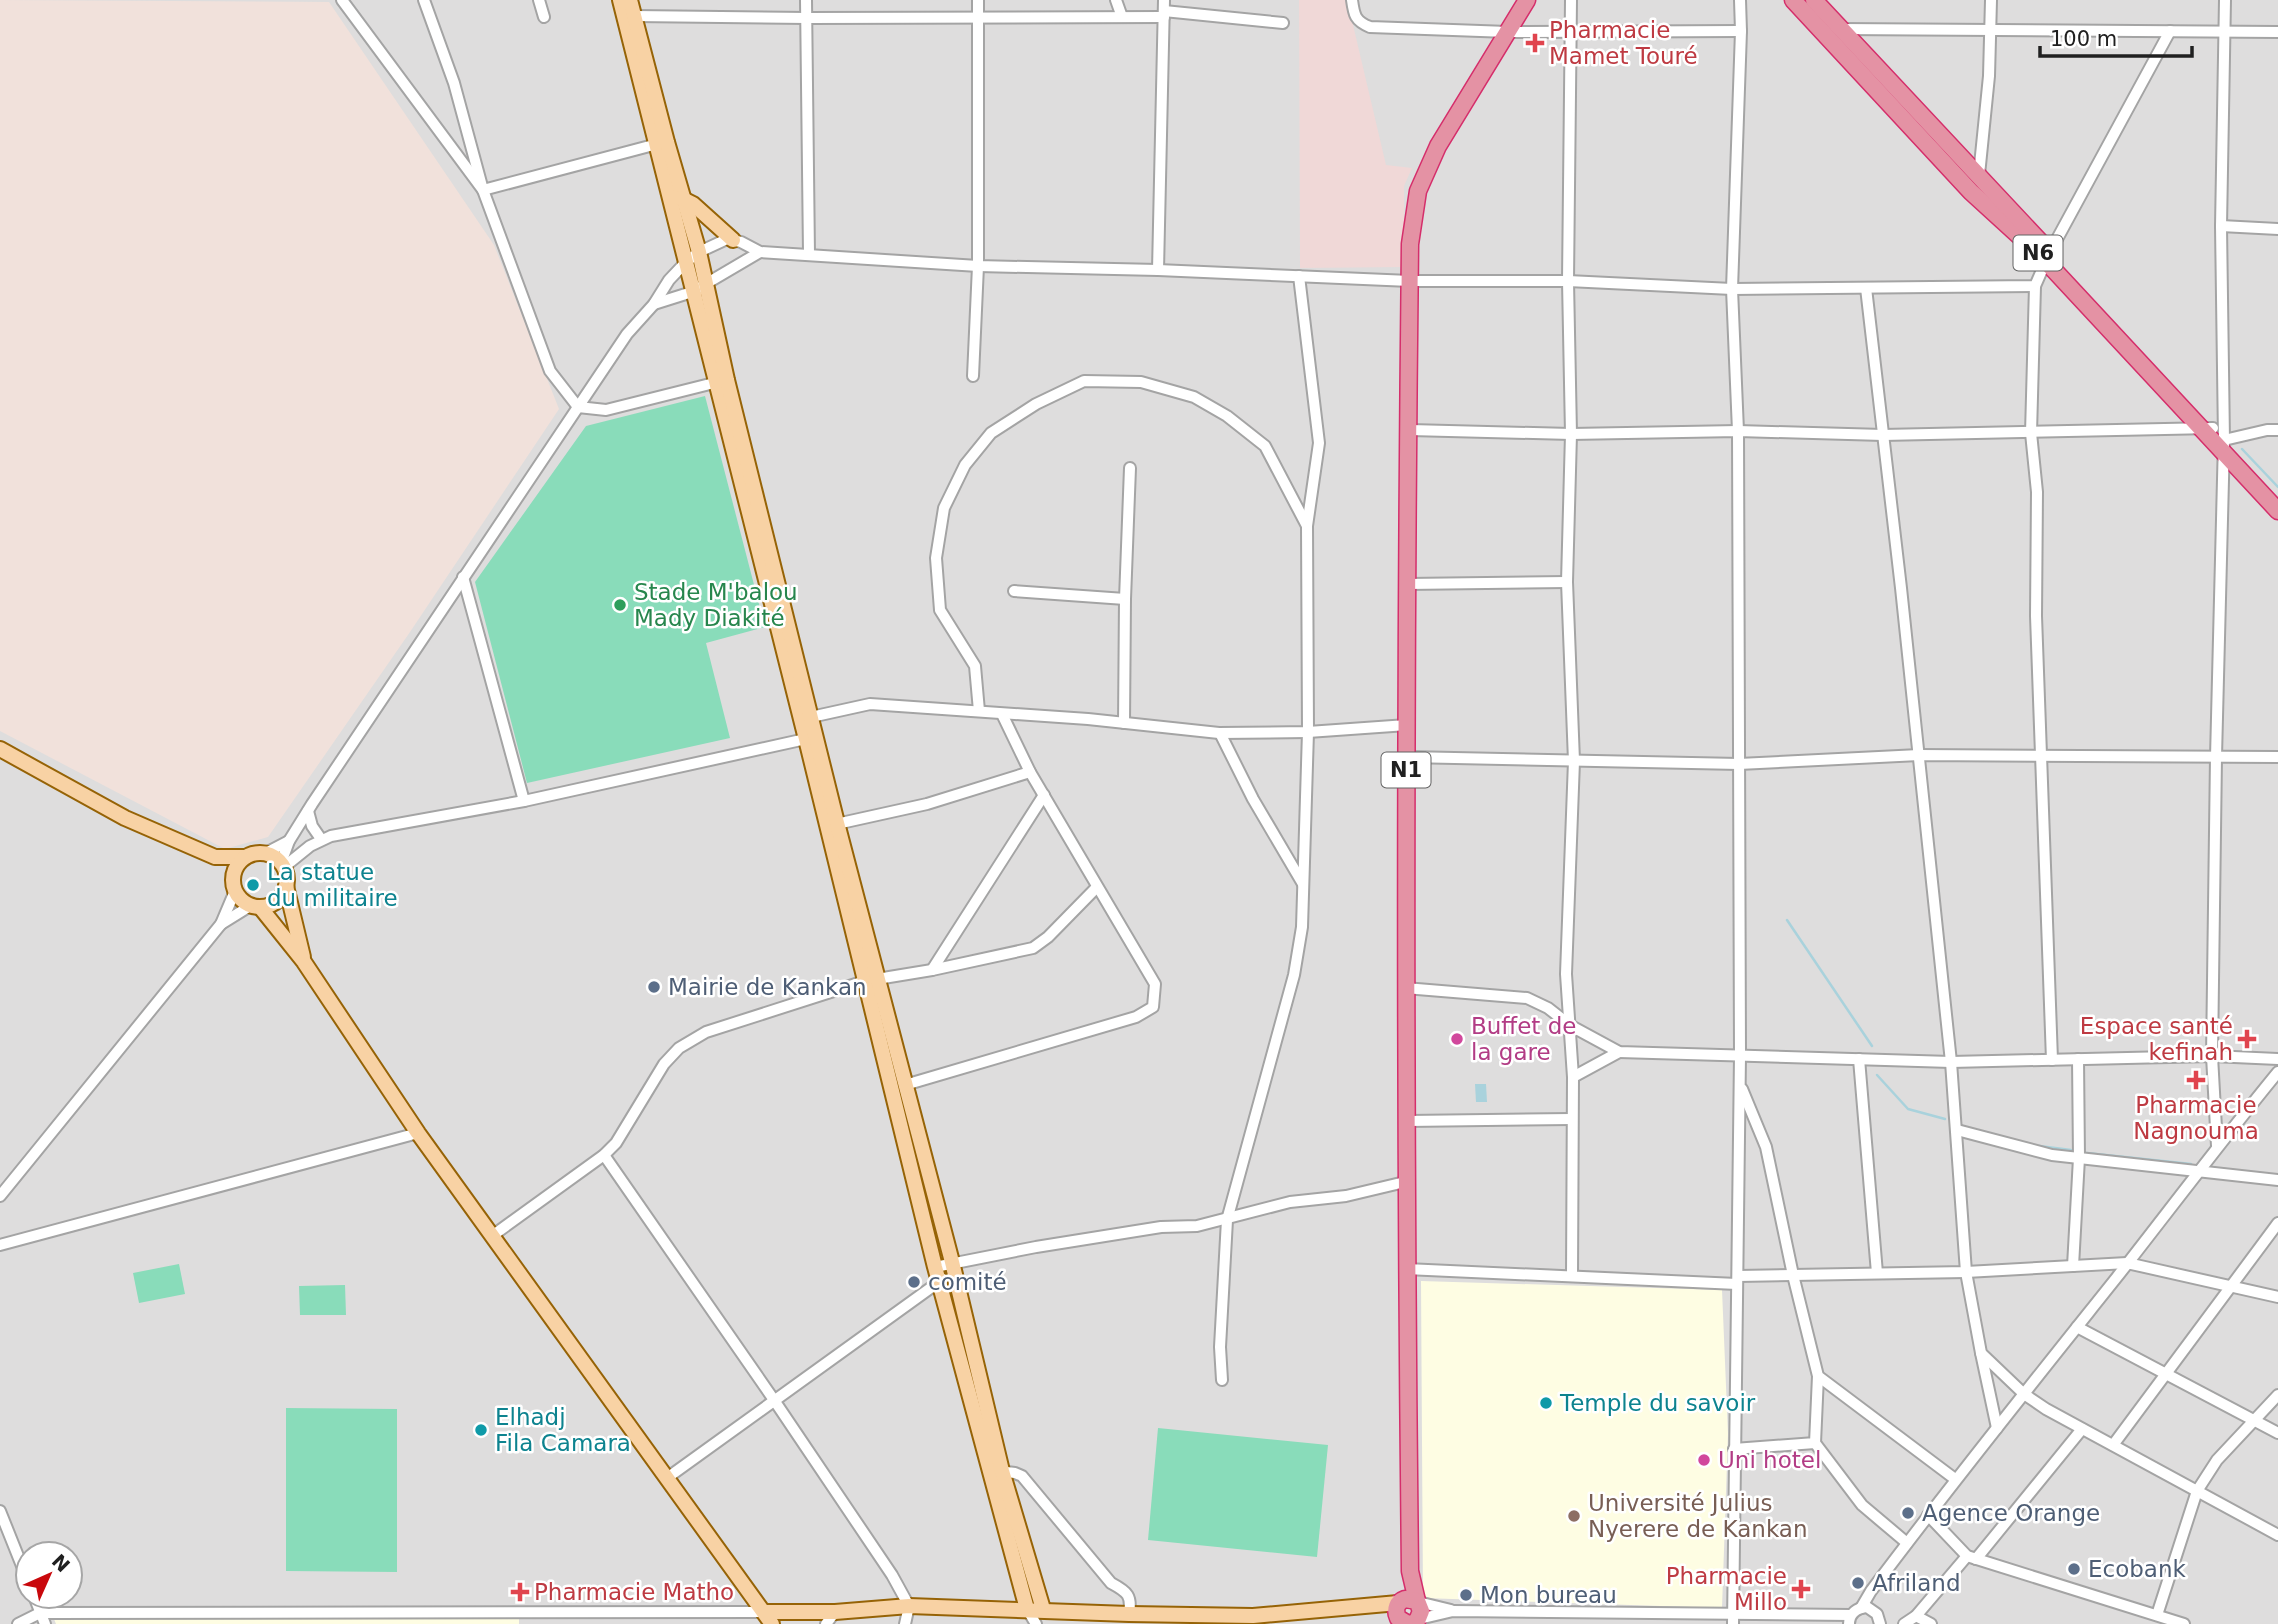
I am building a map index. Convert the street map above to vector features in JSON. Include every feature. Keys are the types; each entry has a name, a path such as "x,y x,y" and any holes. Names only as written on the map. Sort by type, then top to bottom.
{"highway":[{"name":"N1","path":"1409,1615 1406,1269 1409,1181 1405,988 1410,244 1418,191 1438,146 1527,0"},
{"name":"N6","path":"1793,0 1970,192 2048,257"},
{"name":"N6","path":"1814,0 1979,175 2048,257 2206,427 2278,498"},
{"name":"N6","path":"2224,446 2278,511"}],"main road":[{"path":"620,0 677,197 699,252 707,284 721,381 871,980 937,1274 1039,1619"},
{"path":"630,0 661,143"},
{"path":"677,197 733,240"},
{"path":"677,197 692,292 721,381 811,717 811,738"},
{"path":"0,749 125,818 215,857 245,857 266,853 282,865 304,962"},
{"path":"215,857 241,900 255,906 304,962 418,1133 768,1618 831,1618 909,1606 1027,1609"},
{"path":"234,886 238,864 245,857"},
{"path":"255,906 277,901 286,886"},
{"path":"871,980 905,1085 953,1268 1027,1609 1039,1619 1129,1614 1253,1620 1364,1608 1384,1603 1409,1615"}],"street":[{"path":"342,0 483,190"},
{"path":"424,0 454,82 483,190 550,371 578,407 606,410 721,381"},
{"path":"539,0 544,18"},
{"path":"806,0 808,254"},
{"path":"973,376 978,265 978,0"},
{"path":"1116,0 1122,17"},
{"path":"1352,0 1354,16 1359,22 1370,27 1508,32 1741,31"},
{"path":"1571,0 1568,281 1571,434 1567,582 1574,761 1566,974 1573,1077 1572,1276"},
{"path":"1733,1618 1741,1056 1738,431 1732,289 1740,0"},
{"path":"1979,175 1989,76 1991,0"},
{"path":"2217,1146 2213,1056 2216,757 2224,446 2221,226 2225,0"},
{"path":"634,16 1122,17 1164,9 1283,23"},
{"path":"1158,270 1164,9"},
{"path":"1822,32 1841,28 2278,32"},
{"path":"2052,1060 2036,615 2037,492 2031,433 2035,286 2170,31"},
{"path":"483,190 661,143"},
{"path":"2221,226 2278,229"},
{"path":"282,865 289,841 308,811 627,334 686,262 720,241 733,240 760,252 978,265 1410,281 1568,281 1732,289 2035,286"},
{"path":"654,304 692,292 760,252"},
{"path":"1223,1380 1220,1348 1227,1220 1294,975 1303,927 1308,732 1307,526 1319,443 1298,276"},
{"path":"1866,288 1951,1062 1966,1272 1997,1428"},
{"path":"979,711 975,666 940,610 936,558 944,509 965,465 991,433 1036,404 1084,381 1141,382 1194,397 1227,416 1265,446 1307,526"},
{"path":"1409,430 1571,434 1738,431 1883,435 2206,427"},
{"path":"2224,446 2267,430 2278,430"},
{"path":"1124,723 1130,468"},
{"path":"463,577 524,801"},
{"path":"1407,584 1567,582"},
{"path":"1014,591 1125,598"},
{"path":"811,717 870,704 1220,733 1308,732 1407,725"},
{"path":"905,1085 1136,1017 1153,1007 1155,984 1030,772 1002,714"},
{"path":"1220,733 1253,799 1304,885"},
{"path":"282,865 321,839 524,801 811,738"},
{"path":"1407,757 1739,764 1919,755 2278,757"},
{"path":"832,825 927,804 1030,772"},
{"path":"932,970 1044,795"},
{"path":"308,811 321,839"},
{"path":"266,853 289,841"},
{"path":"0,1196 221,924 234,886"},
{"path":"492,1236 604,1156 616,1143 664,1064 679,1048 706,1032 871,980 1033,948 1048,937 1096,888"},
{"path":"221,924 255,906"},
{"path":"1405,988 1527,998 1619,1052 1951,1062 2213,1056 2278,1059"},
{"path":"1573,1077 1619,1052"},
{"path":"1859,1059 1877,1273"},
{"path":"2073,1266 2079,1158 2078,1059"},
{"path":"1854,1615 1955,1479 2278,1072"},
{"path":"1740,1085 1766,1147 1818,1376 1815,1443 1862,1505 1907,1543"},
{"path":"1407,1121 1573,1119"},
{"path":"1957,1130 2052,1155 2278,1180"},
{"path":"0,1245 418,1133"},
{"path":"604,1156 774,1400 892,1576 909,1606 905,1624"},
{"path":"667,1478 774,1400 937,1274 953,1268 1161,1227 1197,1226 1290,1202 1346,1196 1409,1181"},
{"path":"2113,1445 2278,1223"},
{"path":"1406,1269 1737,1280 1793,1275 1966,1272 2127,1263 2278,1297"},
{"path":"2077,1327 2278,1433"},
{"path":"1980,1353 2024,1394 2082,1429 2278,1535"},
{"path":"1818,1376 1955,1479"},
{"path":"2157,1615 2197,1491 2217,1460 2278,1395"},
{"path":"1904,1624 1916,1616 1972,1558 2082,1429"},
{"path":"1734,1449 1815,1443"},
{"path":"995,1470 1022,1476 1111,1583 1126,1590 1131,1600 1129,1614"},
{"path":"0,1511 14,1546"},
{"path":"1928,1515 1972,1558 2184,1624"},
{"path":"1409,1615 1454,1611 1567,1618 1733,1618 1854,1615 1873,1609 1880,1619 1880,1624"},
{"path":"39,1610 45,1624"},
{"path":"1409,1615 1454,1611"},
{"path":"18,1624 40,1613 768,1618"},
{"path":"1916,1616 1931,1624"}],"shaded area":[{"path":"0,0 2278,0 2278,1624 0,1624"},
{"path":"0,0 329,2 494,245 559,409 410,632 268,837 225,849 0,731"},
{"path":"1299,0 1352,0 1353,25 1386,165 1412,168 1404,186 1404,267 1300,268"},
{"name":"Université Julius Nyerere de Kankan","path":"1421,1281 1722,1290 1728,1434 1722,1608 1423,1598"},
{"path":"52,1614 519,1619 519,1624 56,1624"}],"green space":[{"name":"Stade M'balou Mady Diakité","path":"705,396 765,627 706,643 730,738 527,783 475,582 586,426"},
{"path":"179,1264 185,1294 139,1303 133,1273"},
{"path":"345,1285 346,1315 300,1315 299,1286"},
{"path":"286,1408 397,1409 397,1572 286,1571"},
{"path":"1158,1428 1328,1445 1317,1557 1148,1540"}],"water":[{"path":"1475,1084 1486,1084 1487,1102 1476,1102"}],"waterway":[{"path":"2242,449 2278,487"},
{"path":"1787,920 1872,1046"},
{"path":"1877,1075 1908,1109 1945,1119"},
{"path":"2039,1146 2071,1150"},
{"path":"2087,1153 2191,1164"}],"place":[{"name":"Pharmacie Mamet Touré","path":"1535,43"},
{"name":"Stade M'balou Mady Diakité","path":"620,605"},
{"name":"La statue du militaire","path":"253,885"},
{"name":"Mairie de Kankan","path":"654,987"},
{"name":"Buffet de la gare","path":"1457,1039"},
{"name":"Espace santé kefinah","path":"2247,1039"},
{"name":"Pharmacie Nagnouma","path":"2196,1080"},
{"name":"comité","path":"914,1282"},
{"name":"Temple du savoir","path":"1546,1403"},
{"name":"Elhadj Fila Camara","path":"481,1430"},
{"name":"Uni hotel","path":"1704,1460"},
{"name":"Agence Orange","path":"1908,1513"},
{"name":"Université Julius Nyerere de Kankan","path":"1574,1516"},
{"name":"Ecobank","path":"2074,1569"},
{"name":"Afriland","path":"1858,1583"},
{"name":"Pharmacie Millo","path":"1801,1589"},
{"name":"Pharmacie Matho","path":"520,1592"},
{"name":"Mon bureau","path":"1466,1595"}]}
